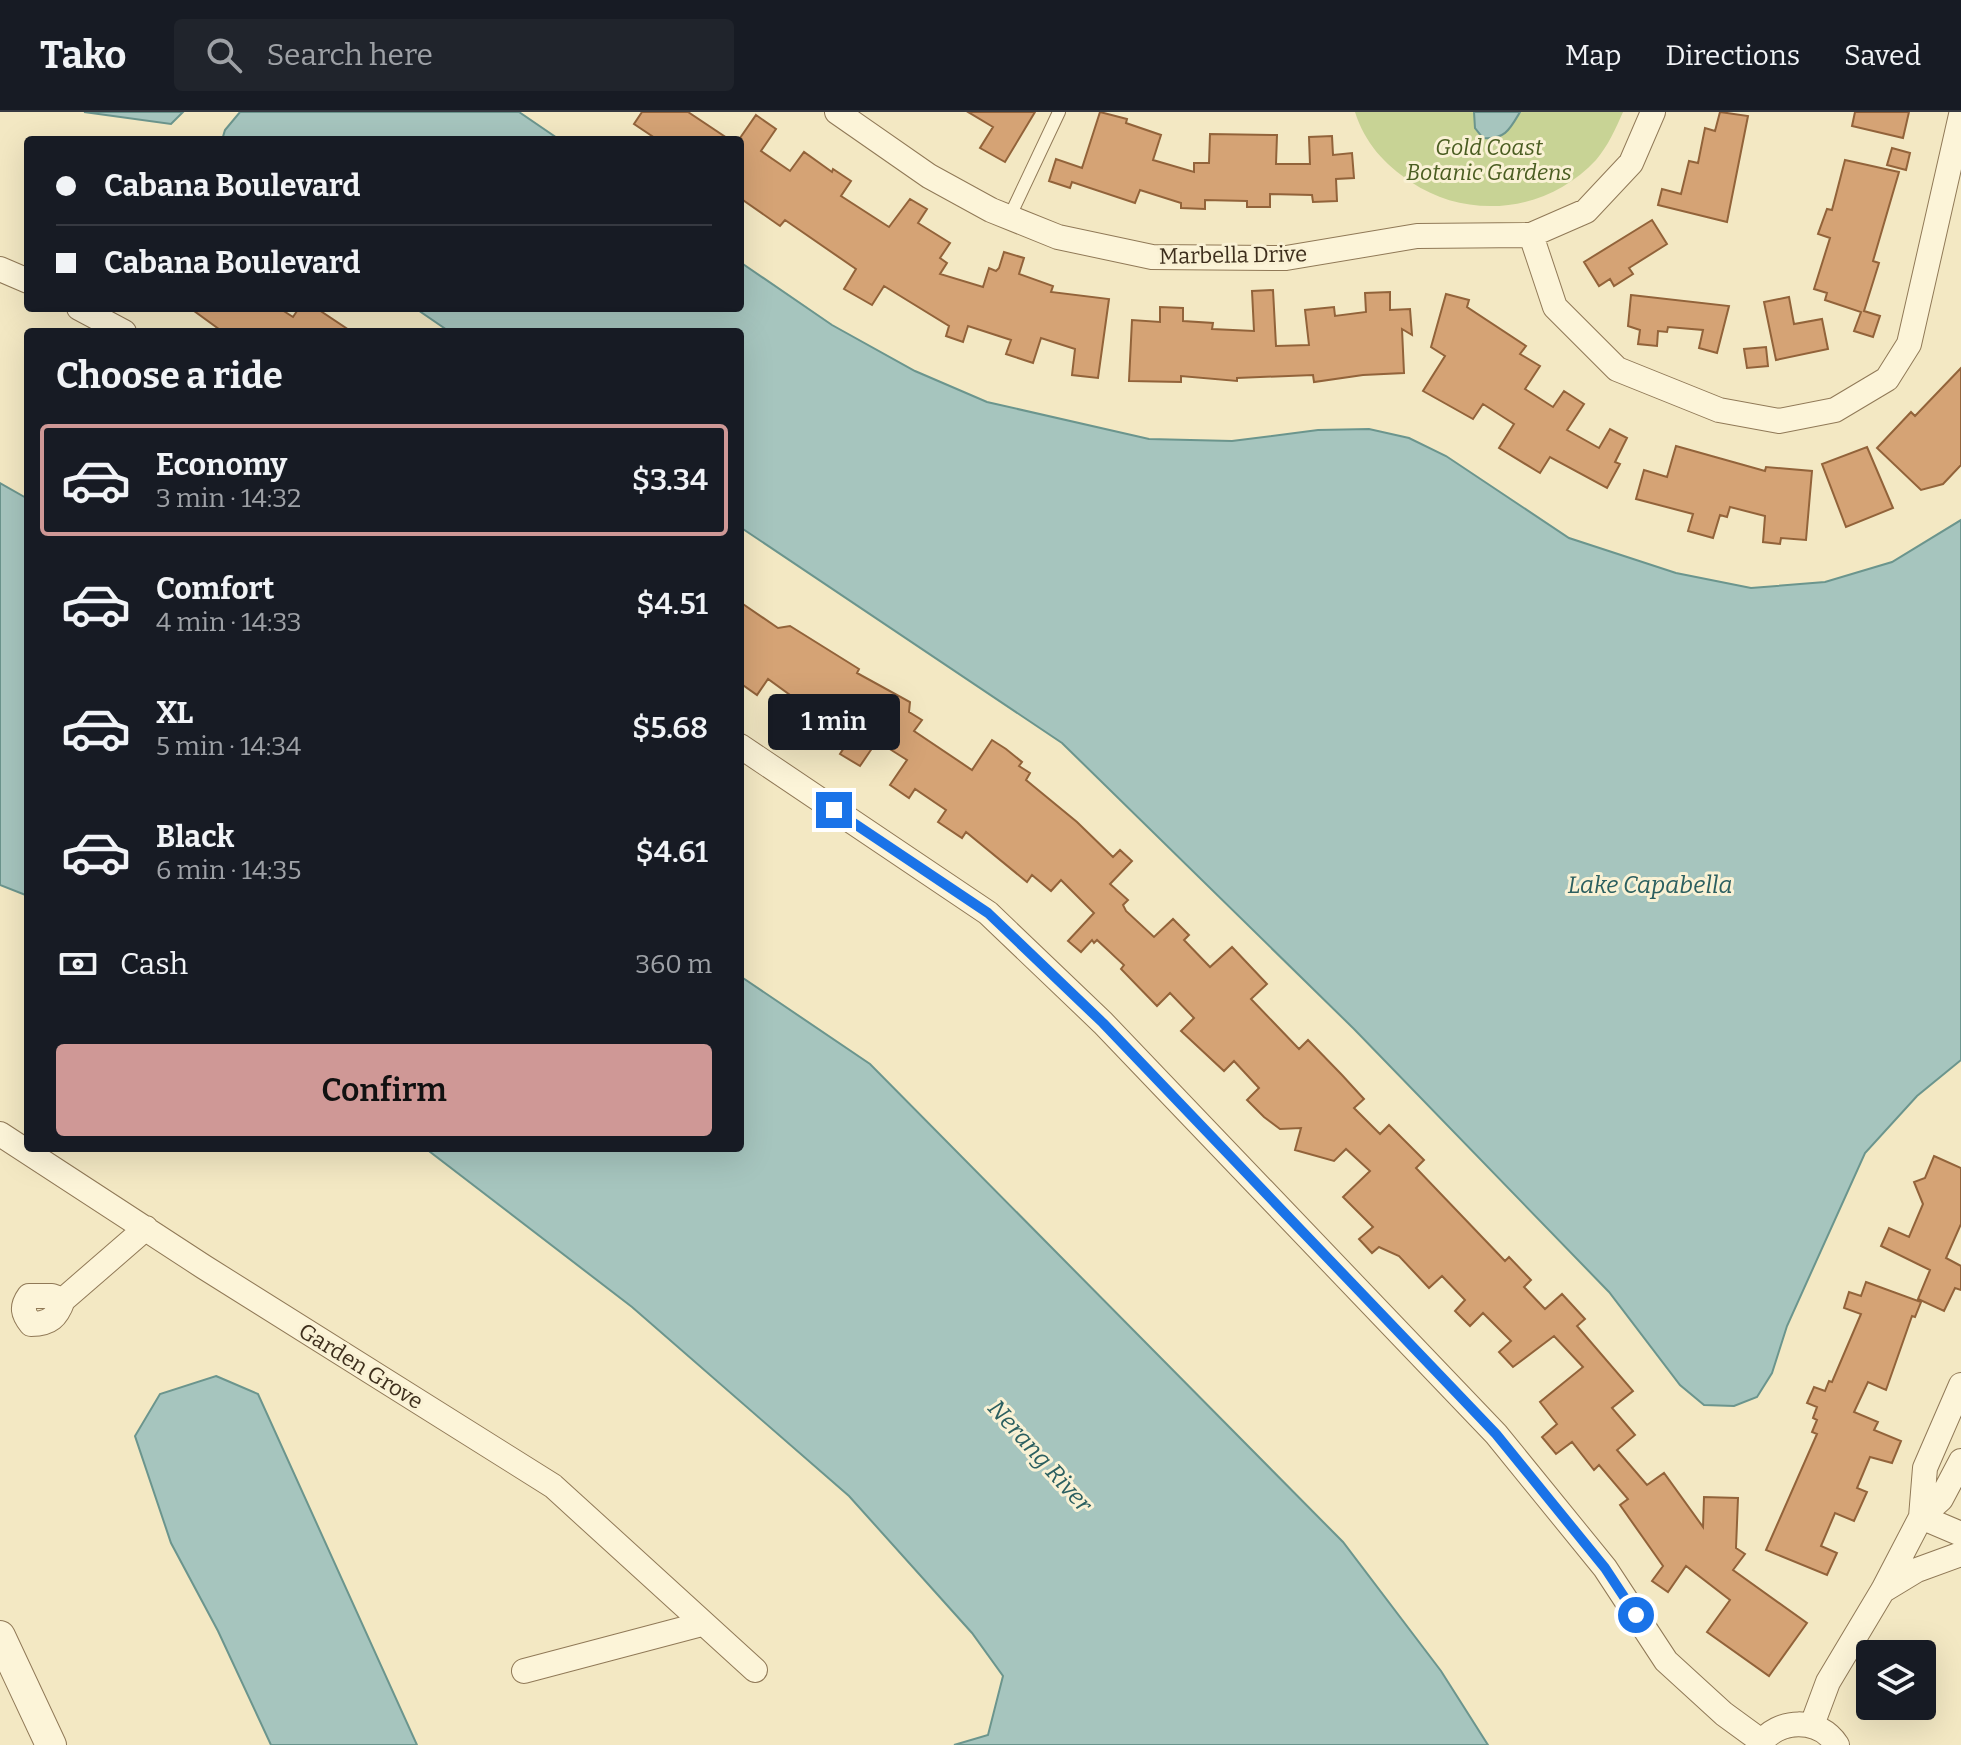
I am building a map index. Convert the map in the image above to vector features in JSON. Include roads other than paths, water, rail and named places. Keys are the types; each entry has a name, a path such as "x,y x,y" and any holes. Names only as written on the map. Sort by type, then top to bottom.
{"street":[{"name":"Marbella Drive","path":"837,112 929,176 1009,218 1058,237 1152,257 1286,258 1417,236 1531,235 1586,211 1631,163 1653,112"},
{"path":"1531,235 1555,307 1617,369 1719,410 1779,421 1835,410 1887,379 1909,344 1961,115"},
{"path":"0,269 24,279"},
{"path":"86,312 116,328"},
{"path":"744,749 988,913 1103,1023 1496,1434 1605,1568 1666,1661 1724,1714 1760,1743 1781,1727 1796,1723 1812,1725 1833,1738 1837,1745"},
{"name":"Garden Grove","path":"0,1134 24,1149"},
{"name":"Garden Grove","path":"28,1152 553,1486 755,1670"},
{"path":"63,1300 146,1228"},
{"path":"1921,1517 1925,1468 1961,1385"},
{"path":"1812,1725 1828,1682 1883,1590 1921,1517 1941,1499 1961,1461"},
{"path":"1921,1517 1961,1534"},
{"path":"1883,1590 1917,1570 1961,1554"},
{"path":"524,1671 702,1624"},
{"path":"0,1636 51,1745"}],"lane":[{"path":"1009,218 1059,112"}],"water":[{"path":"84,112 183,112 171,124"},
{"path":"240,112 519,112 554,136 223,136"},
{"path":"1474,112 1520,112 1502,135 1483,138 1475,128"},
{"name":"Lake Capabella","path":"744,265 832,325 915,371 987,402 1149,439 1232,441 1318,430 1369,429 1409,438 1446,456 1569,538 1676,573 1751,588 1825,582 1892,562 1961,520 1961,1060 1917,1096 1865,1153 1787,1326 1772,1373 1757,1397 1734,1406 1704,1405 1680,1385 1609,1292 1354,1029 1062,743 744,530 744,328 444,328 421,312 744,312"},
{"path":"0,483 24,497 24,894 0,885"},
{"name":"Nerang River","path":"744,979 870,1064 1343,1542 1441,1671 1488,1745 954,1745 988,1735 1003,1676 972,1633 849,1496 632,1307 430,1152 744,1152"},
{"path":"216,1376 258,1394 417,1745 271,1745 218,1631 171,1543 135,1436 160,1394"}],"park label":[{"name":"Gold Coast Botanic Gardens","path":"1489,160"}]}
